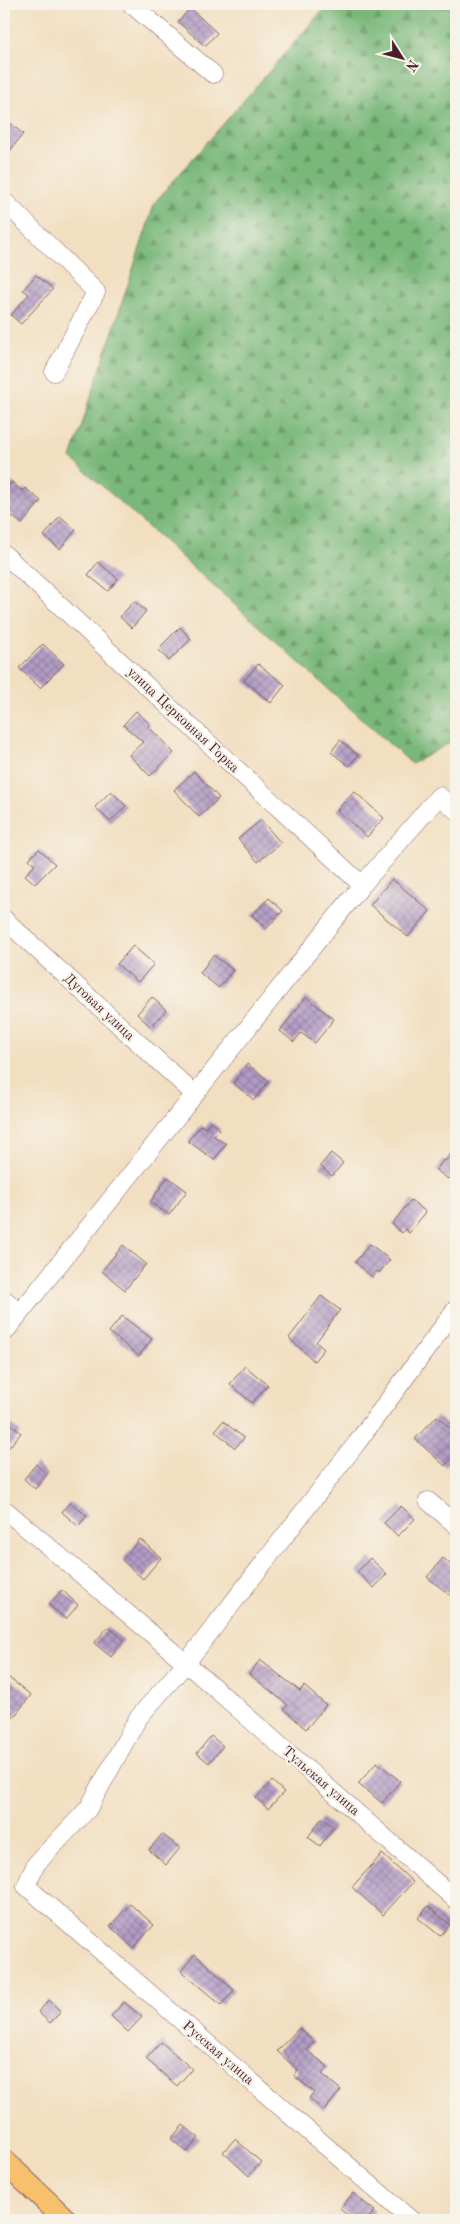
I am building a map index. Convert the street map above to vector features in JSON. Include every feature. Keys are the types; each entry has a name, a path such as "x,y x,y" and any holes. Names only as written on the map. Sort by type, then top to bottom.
{"main road":[{"path":"4,2161 66,2220"}],"street":[{"path":"131,4 213,74"},
{"path":"4,201 96,292 54,372"},
{"name":"улица Церковная Горка","path":"4,554 362,885"},
{"path":"4,1333 362,885 440,796 456,810"},
{"name":"Дуговая улица","path":"4,919 194,1094"},
{"path":"4,1298 20,1313"},
{"path":"186,1662 356,1444 456,1309"},
{"path":"428,1501 456,1525"},
{"name":"Тульская улица","path":"4,1509 186,1662 456,1900"},
{"name":"Русская улица","path":"186,1662 138,1718 88,1808 36,1864 26,1886 411,2220"}],"green space":[{"path":"328,4 456,4 456,739 412,764 71,458 155,202"}],"building":[{"path":"190,8 217,33 205,46 178,22"},
{"path":"4,118 23,134 4,158"},
{"path":"36,275 53,289 21,324 11,315 29,294 23,290"},
{"path":"12,482 22,491 25,488 41,501 22,524 6,511 9,507 4,502 4,492"},
{"path":"60,516 76,530 60,549 44,536"},
{"path":"98,562 118,579 108,591 88,575"},
{"path":"134,601 146,611 132,628 120,617"},
{"path":"180,627 191,639 169,661 158,649"},
{"path":"43,644 64,664 40,688 19,668"},
{"path":"258,664 285,685 271,703 244,681"},
{"path":"136,711 150,724 148,726 174,753 150,776 129,755 143,742 123,725"},
{"path":"340,740 358,755 349,766 331,752"},
{"path":"194,771 219,798 199,817 174,790"},
{"path":"111,791 126,806 110,822 95,807"},
{"path":"354,791 384,818 367,837 337,810"},
{"path":"261,820 281,843 258,862 238,839"},
{"path":"39,849 55,864 35,884 25,875 35,865 29,859"},
{"path":"392,879 430,911 408,937 370,905"},
{"path":"269,898 283,911 266,929 252,915"},
{"path":"133,946 154,964 138,982 117,964"},
{"path":"213,955 233,970 219,988 200,973"},
{"path":"152,997 166,1010 151,1027 137,1014"},
{"path":"306,997 334,1019 315,1043 301,1033 294,1042 280,1031"},
{"path":"247,1064 269,1081 254,1100 233,1083"},
{"path":"210,1121 220,1129 214,1136 226,1144 214,1160 188,1141 201,1125 205,1128"},
{"path":"456,1148 456,1168 448,1179 436,1170 443,1160 445,1161"},
{"path":"331,1153 343,1163 332,1176 320,1166"},
{"path":"168,1177 187,1191 169,1215 150,1202"},
{"path":"411,1200 426,1212 409,1233 405,1229 402,1233 392,1224"},
{"path":"370,1244 390,1260 379,1273 377,1271 372,1277 355,1262"},
{"path":"123,1245 146,1264 125,1290 102,1271"},
{"path":"321,1296 340,1310 316,1342 324,1349 314,1361 289,1338"},
{"path":"122,1316 152,1339 139,1356 109,1332"},
{"path":"245,1366 268,1385 252,1403 230,1384"},
{"path":"437,1416 456,1434 456,1453 445,1466 415,1439"},
{"path":"4,1418 21,1433 4,1453"},
{"path":"223,1421 244,1438 235,1448 215,1431"},
{"path":"36,1464 47,1475 35,1489 24,1479"},
{"path":"70,1502 87,1516 78,1526 62,1512"},
{"path":"401,1506 415,1519 398,1536 384,1523"},
{"path":"140,1539 161,1558 143,1579 122,1560"},
{"path":"370,1558 387,1574 374,1588 357,1572"},
{"path":"443,1558 456,1569 456,1590 451,1596 427,1577"},
{"path":"62,1590 78,1605 66,1619 49,1605"},
{"path":"108,1627 124,1640 111,1657 94,1643"},
{"path":"260,1660 300,1691 304,1686 326,1705 306,1729 284,1709 288,1705 249,1674"},
{"path":"4,1674 31,1695 13,1718 4,1711"},
{"path":"211,1736 223,1746 209,1763 197,1753"},
{"path":"377,1762 400,1781 382,1803 358,1784"},
{"path":"272,1781 284,1792 268,1809 256,1798"},
{"path":"322,1818 334,1827 320,1846 308,1837"},
{"path":"162,1834 180,1848 166,1865 149,1850"},
{"path":"382,1854 413,1882 383,1915 352,1887"},
{"path":"130,1904 154,1925 133,1948 110,1926"},
{"path":"428,1906 450,1925 440,1936 418,1918"},
{"path":"195,1954 234,1990 221,2005 181,1971"},
{"path":"49,2000 61,2012 50,2023 38,2012"},
{"path":"124,2002 142,2017 128,2032 111,2016"},
{"path":"299,2028 314,2042 307,2050 328,2067 322,2074 341,2090 324,2111 309,2098 314,2092 294,2076 298,2070 277,2051"},
{"path":"161,2042 192,2069 177,2086 146,2059"},
{"path":"183,2125 199,2138 187,2152 171,2139"},
{"path":"235,2139 261,2162 249,2176 223,2152"},
{"path":"353,2193 375,2211 367,2220 353,2220 340,2209"}]}
